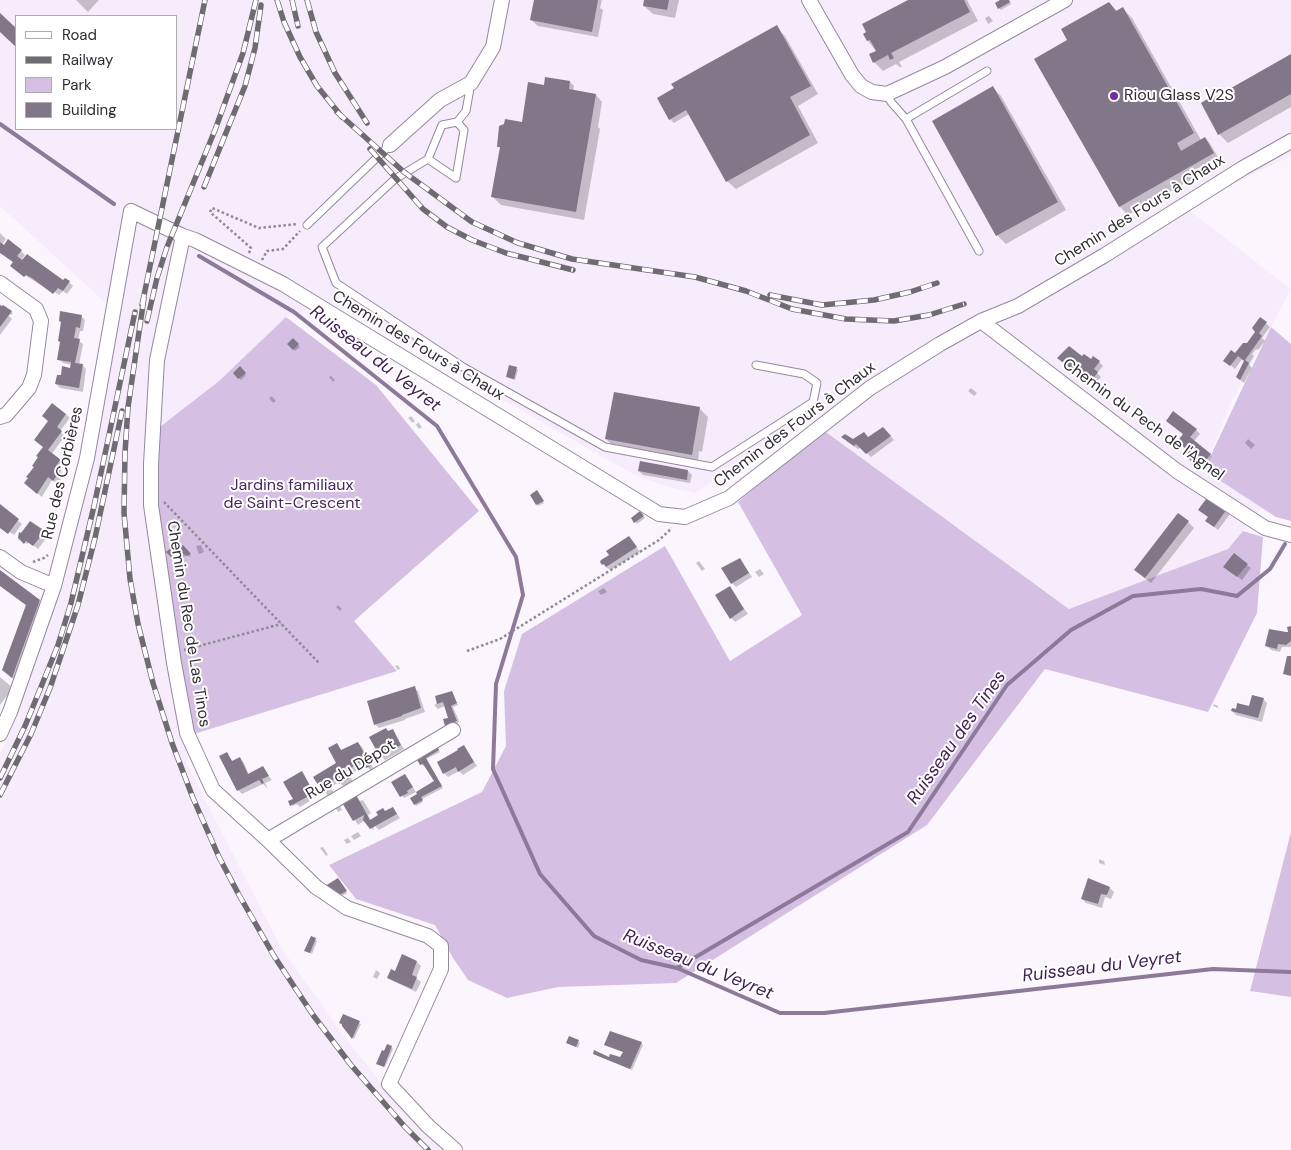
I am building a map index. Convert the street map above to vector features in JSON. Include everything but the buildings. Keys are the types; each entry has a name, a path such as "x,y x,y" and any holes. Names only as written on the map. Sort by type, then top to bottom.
{"street":[{"path":"390,144 440,100 471,82 493,47 502,0"},
{"path":"809,0 852,76 861,86 872,92 887,94 945,67 1065,0"},
{"name":"Chemin des Fours à Chaux","path":"131,211 283,284 659,514 685,517 729,498 870,388 940,344 981,321 1018,306 1105,255 1243,168 1291,141"},
{"name":"Rue des Corbières","path":"0,734 10,712 54,586 87,458 131,211"},
{"name":"Chemin du Rec de Las Tinos","path":"183,236 157,360 151,464 151,505 172,653 187,733 212,790 268,840 316,887 346,908 428,936 442,946 441,969 389,1084 428,1126 455,1150"},
{"path":"0,283 36,309 40,321 34,375 29,388 6,415 0,417"},
{"name":"Chemin du Pech de l'Agnel","path":"981,321 1177,471 1265,528 1291,535"},
{"path":"0,557 21,572 54,586"},
{"name":"Rue du Dépot","path":"268,840 453,730"}],"lane":[{"path":"906,119 987,71"},
{"path":"471,82 466,111 458,122 442,125 428,159 395,179 322,247 336,283 463,367 605,447 712,467 813,402 817,382 804,374 756,365"},
{"path":"887,94 906,119 979,251"},
{"path":"428,159 456,178 464,130 458,122"},
{"path":"307,224 390,144"}],"path":[{"path":"248,253 251,248 210,212 212,208 259,228 307,224"},
{"path":"264,255 267,251 283,249 307,224"},
{"path":"151,488 319,663"},
{"path":"467,651 500,639 659,540 685,517"},
{"path":"172,653 281,624"}],"shaded area":[{"path":"0,0 1291,0 1291,156 1185,207 1291,289 1231,403 1204,470 1263,507 1228,549 1170,573 1069,609 807,418 695,493 665,486 635,475 332,303 286,317 219,381 156,430 174,632 194,734 186,763 282,949 350,1044 387,1090 453,1150 0,1150 0,754 13,727 60,595 93,458 120,316 0,206"}],"green space":[{"name":"Jardins familiaux de Saint-Crescent","path":"286,317 376,385 479,511 354,621 397,671 194,734 174,632 162,543 157,495 156,430 219,381"},
{"path":"1271,327 1291,344 1291,521 1276,517 1204,470"},
{"path":"823,430 1069,609 1228,549 1243,531 1263,537 1257,613 1208,712 1045,669 927,825 676,983 558,987 507,998 468,980 453,958 435,925 356,899 329,865 482,792 506,746 504,691 522,634 665,546 730,661 802,615 738,502"},
{"path":"1291,832 1291,997 1250,991"}],"waterway":[{"name":"Ruisseau du Veyret","path":"0,124 114,204"},
{"name":"Ruisseau du Veyret","path":"199,256 294,312 437,426 516,557 523,595 496,684 493,769 540,874 594,936 641,960 677,968 780,1013 824,1013 1213,969 1291,972"},
{"name":"Ruisseau des Tines","path":"677,968 908,832 1007,685 1071,630 1133,596 1201,589 1237,596 1270,569 1285,544"}],"railway":[{"path":"142,305 205,0"},
{"path":"147,321 157,278 167,247 215,130 243,53 256,0"},
{"path":"277,0 284,22 300,57 317,86 342,117"},
{"path":"292,0 298,26"},
{"path":"307,0 316,32 335,73 367,123"},
{"path":"204,187 245,86 255,48 261,5"},
{"path":"337,112 404,172 472,222 518,243 572,259 695,277 746,291 792,309 846,319 894,321 929,315 964,304"},
{"path":"370,149 423,209 447,227 472,240 506,253 573,270"},
{"path":"770,295 822,305 874,300 910,292 937,283"},
{"path":"144,298 128,407 124,513 130,579 138,624 153,683 172,743 193,798 219,857 274,956 313,1015 351,1065 405,1127 428,1150"},
{"path":"0,778 41,687 58,645 71,603 94,506 135,312"},
{"path":"0,795 31,734 50,688 78,605 95,538 122,411"}],"place":[{"name":"Riou Glass V2S","path":"1114,96"}]}
